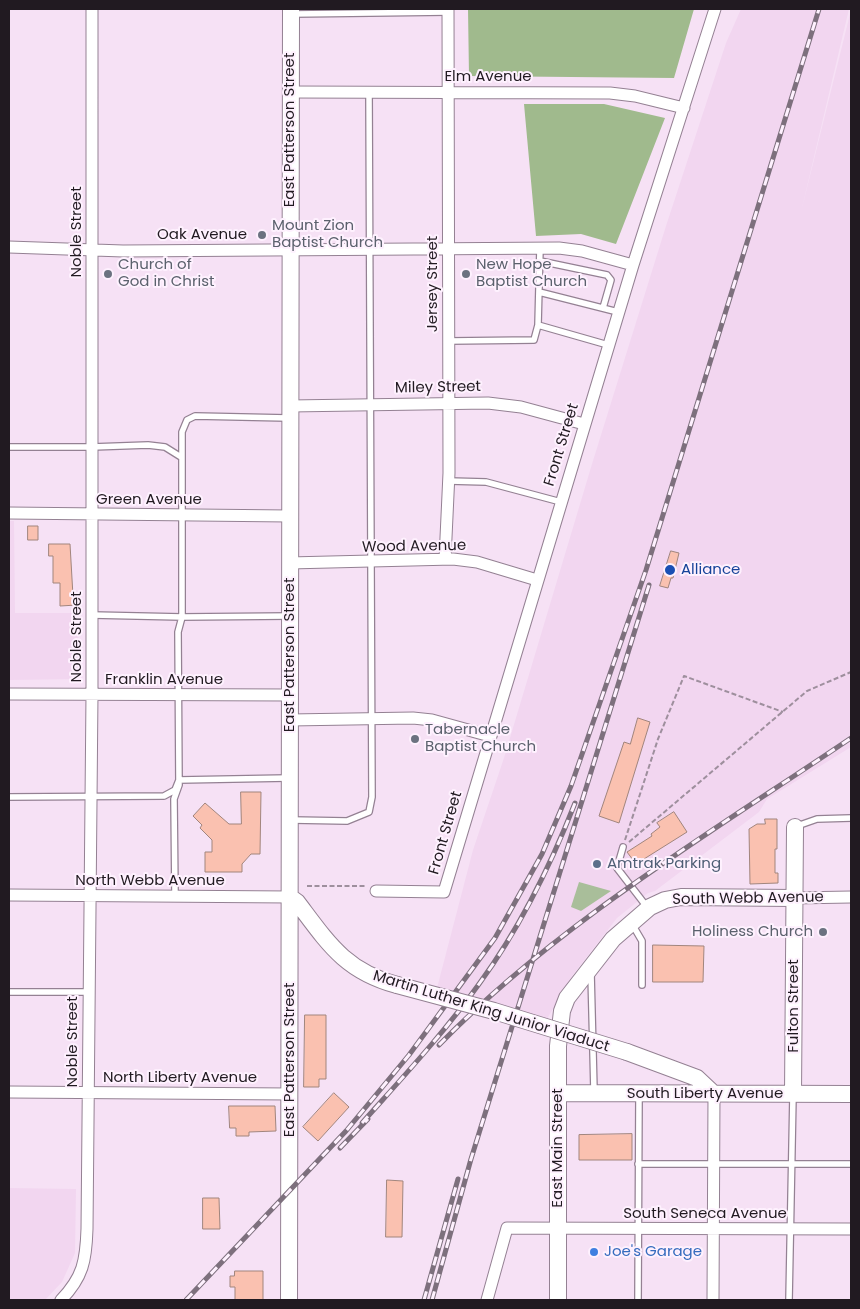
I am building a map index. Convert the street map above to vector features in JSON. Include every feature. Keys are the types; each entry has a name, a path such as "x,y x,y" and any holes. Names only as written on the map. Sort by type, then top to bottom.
{"street":[{"name":"Noble Street","path":"61,1300 73,1288 84,1266 87,1229 92,694 92,9"},
{"name":"Front Street","path":"376,891 444,892 608,344 715,9"},
{"name":"Jersey Street","path":"445,559 449,481 448,10"},
{"name":"East Patterson Street","path":"289,1300 291,11"},
{"name":"Elm Avenue","path":"290,92 622,94 684,108"},
{"name":"Oak Avenue","path":"9,247 290,250 448,247 540,248 582,251 633,265"},
{"name":"Miley Street","path":"290,412 369,404 449,402 504,404 584,424"},
{"name":"Green Avenue","path":"9,513 290,516"},
{"name":"Wood Avenue","path":"290,563 445,559 477,562 537,580"},
{"name":"Franklin Avenue","path":"9,694 290,695"},
{"path":"290,720 432,720 490,736"},
{"name":"Fulton Street","path":"793,1094 795,827"},
{"name":"North Webb Avenue","path":"9,895 290,897"},
{"name":"Martin Luther King Junior Viaduct","path":"290,897 297,902 342,958 369,976 627,1052 697,1078 714,1094"},
{"name":"South Webb Avenue","path":"567,998 591,965 631,922 648,909 665,900 681,898 851,897"},
{"name":"East Main Street","path":"558,1300 559,1025 567,998"},
{"name":"North Liberty Avenue","path":"9,1092 290,1094"},
{"name":"South Liberty Avenue","path":"559,1093 851,1094"},
{"path":"714,1094 714,1300"},
{"name":"South Seneca Avenue","path":"486,1300 508,1228 851,1228"}],"lane":[{"path":"291,11 448,10"},
{"path":"290,820 347,822 370,812 372,797 369,404 370,92"},
{"path":"449,341 534,340 538,325 540,248"},
{"path":"540,261 608,275 611,280 603,308"},
{"path":"539,292 618,312"},
{"path":"538,325 608,344"},
{"path":"175,896 174,799 178,790 179,780 180,695 178,632 182,618 182,432 187,420 195,416 290,412"},
{"path":"9,447 148,445 165,447 181,457"},
{"path":"449,481 486,482 561,502"},
{"path":"92,615 182,618 290,616"},
{"path":"179,780 290,778"},
{"path":"9,796 164,796 175,790 179,780"},
{"path":"795,827 817,819 851,818"},
{"path":"623,847 617,868 648,909"},
{"path":"631,922 642,941 642,985"},
{"path":"591,965 594,1094"},
{"path":"9,992 88,992"},
{"path":"638,1094 638,1300"},
{"path":"789,1300 793,1094"},
{"path":"638,1164 851,1164"}],"path":[{"path":"623,847 807,691 851,672"},
{"path":"623,847 658,740 684,676 783,712"},
{"path":"307,886 376,886 376,891"}],"shaded area":[{"path":"741,9 849,9 801,212 851,10 851,747 767,799 759,812 617,918 572,976 547,1019 437,988 473,850 504,758 592,464 666,226 726,43"},
{"path":"9,521 14,521 15,613 78,613 79,679 9,680"},
{"path":"9,1188 76,1189 75,1253 62,1282 45,1300 9,1300"}],"green space":[{"path":"468,9 694,9 674,78 469,76"},
{"path":"524,104 604,104 665,118 616,244 581,234 536,236"},
{"path":"579,882 611,891 581,911 571,907"}],"building":[{"path":"28,526 38,526 38,540 28,540"},
{"path":"49,544 70,544 73,596 77,596 77,605 60,606 60,583 53,583 53,556 49,556"},
{"path":"671,551 679,553 673,578 671,578 668,588 660,586"},
{"path":"638,718 650,722 619,823 599,816 624,742 630,744"},
{"path":"241,792 261,792 260,854 251,854 242,864 242,872 205,872 205,852 212,852 212,840 200,828 202,825 193,816 205,803 229,824 241,824"},
{"path":"674,812 687,832 636,864 627,852 652,836 651,834 660,827 657,823"},
{"path":"765,819 777,819 775,873 778,873 778,883 750,884 749,829 757,824 765,824"},
{"path":"653,945 704,946 703,982 653,982"},
{"path":"305,1015 326,1015 326,1079 319,1079 319,1087 304,1087"},
{"path":"334,1093 349,1107 318,1141 303,1127"},
{"path":"229,1106 275,1106 276,1131 249,1132 249,1136 236,1136 236,1128 230,1128"},
{"path":"632,1134 632,1160 579,1160 579,1135"},
{"path":"387,1180 403,1181 402,1237 386,1237"},
{"path":"203,1198 219,1198 220,1229 203,1229"},
{"path":"235,1271 263,1271 263,1300 235,1300 235,1287 230,1287 230,1276 234,1276"}],"railway":[{"path":"186,1300 346,1131 409,1055 495,938 542,854 571,786 646,570 819,9"},
{"path":"432,1300 471,1159 649,585"},
{"path":"439,1045 485,1001 585,919 637,881 851,738"},
{"path":"362,1123 437,1038 494,963 533,896 575,803"},
{"path":"340,1148 368,1119"},
{"path":"424,1300 458,1179"}],"place":[{"name":"Mount Zion Baptist Church","path":"262,235"},
{"name":"Church of God in Christ","path":"108,274"},
{"name":"New Hope Baptist Church","path":"466,274"},
{"name":"Alliance","path":"670,570"},
{"name":"Tabernacle Baptist Church","path":"415,739"},
{"name":"Amtrak Parking","path":"597,864"},
{"name":"Holiness Church","path":"823,932"},
{"name":"Joe's Garage","path":"594,1252"}]}
